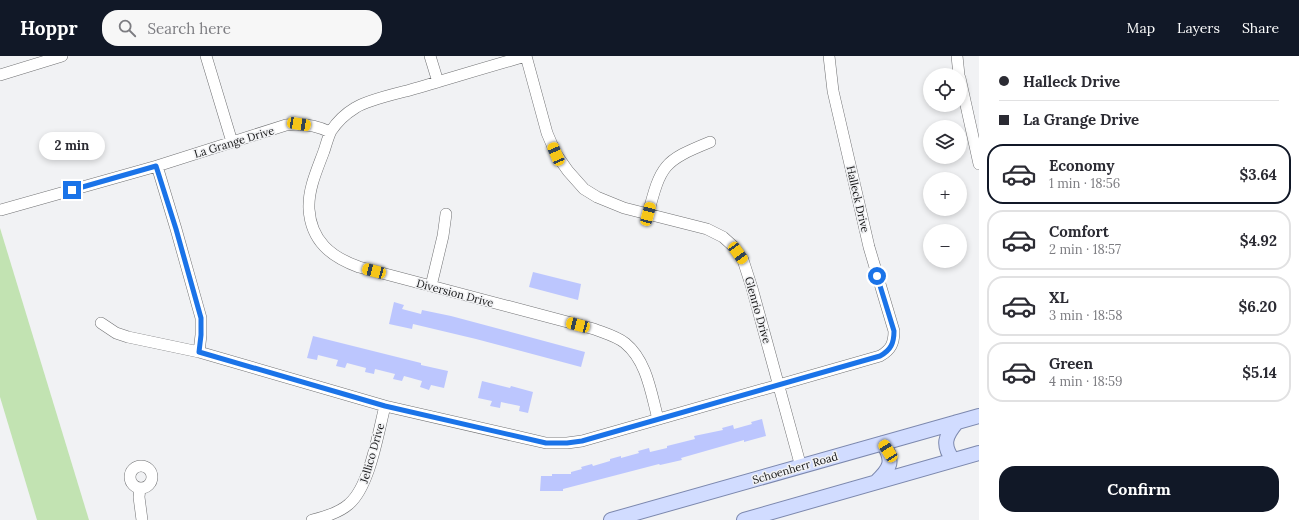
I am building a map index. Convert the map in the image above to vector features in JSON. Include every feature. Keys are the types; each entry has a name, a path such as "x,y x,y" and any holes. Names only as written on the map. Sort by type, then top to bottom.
{"main road":[{"name":"Schoenherr Road","path":"611,520 979,416"},
{"path":"953,460 946,448 946,442 947,435 957,422"},
{"path":"876,482 885,474 890,463 888,451 883,443"},
{"path":"744,520 979,453"}],"street":[{"path":"0,75 62,56"},
{"path":"206,56 232,142"},
{"path":"430,56 438,82"},
{"path":"330,132 343,117 356,107 526,56"},
{"name":"Glenrio Drive","path":"526,56 547,133 556,154 568,171 584,188 597,197 624,208 707,230 723,237 733,246 743,260 801,467"},
{"name":"Halleck Drive","path":"778,385 880,356 889,351 894,340 891,322 869,247 833,91 830,56"},
{"path":"957,56 958,68"},
{"path":"967,110 979,164"},
{"name":"La Grange Drive","path":"1,210 156,166 286,125 299,124 312,126 330,132"},
{"name":"Diversion Drive","path":"330,132 310,190 310,220 315,234 330,253 343,262 594,329 611,335 624,343 635,353 643,366 658,419"},
{"path":"648,214 658,179 663,169 679,155 710,142"},
{"path":"156,166 176,229 201,318 199,352"},
{"path":"431,286 443,236 446,214"},
{"path":"101,323 116,333 128,337 199,352 385,406 546,443 582,441 778,385"},
{"name":"Jellico Drive","path":"312,520 339,511 349,504 361,490 370,465 385,406"},
{"path":"140,488 139,497 142,520"}],"green space":[{"path":"0,228 89,520 37,520 0,397"}],"building":[{"path":"533,272 581,284 578,300 529,287"},
{"path":"394,302 404,305 402,309 421,314 422,310 451,316 585,352 581,367 413,324 412,329 389,324"},
{"path":"313,336 448,371 444,388 431,385 429,390 420,387 422,381 404,376 402,381 393,379 395,374 375,369 374,374 365,372 366,368 347,363 345,368 336,366 338,360 318,355 317,360 307,358"},
{"path":"482,381 510,388 511,386 533,392 528,413 519,411 520,406 501,402 500,408 490,406 492,401 478,398"},
{"path":"762,419 766,436 744,442 744,440 681,458 682,460 659,464 563,489 563,491 540,491 541,476 552,476 552,474 571,474 571,472 582,469 581,467 592,464 593,466 610,461 610,459 621,456 621,458 639,453 638,451 649,448 650,452 667,448 667,446 695,439 694,436 723,430 722,428 733,425 734,429 752,424 751,422"}],"route":[{"path":"72,190 156,166 176,229 201,318 199,352 385,406 546,443 582,441 885,354 892,346 894,331 877,276"}]}
